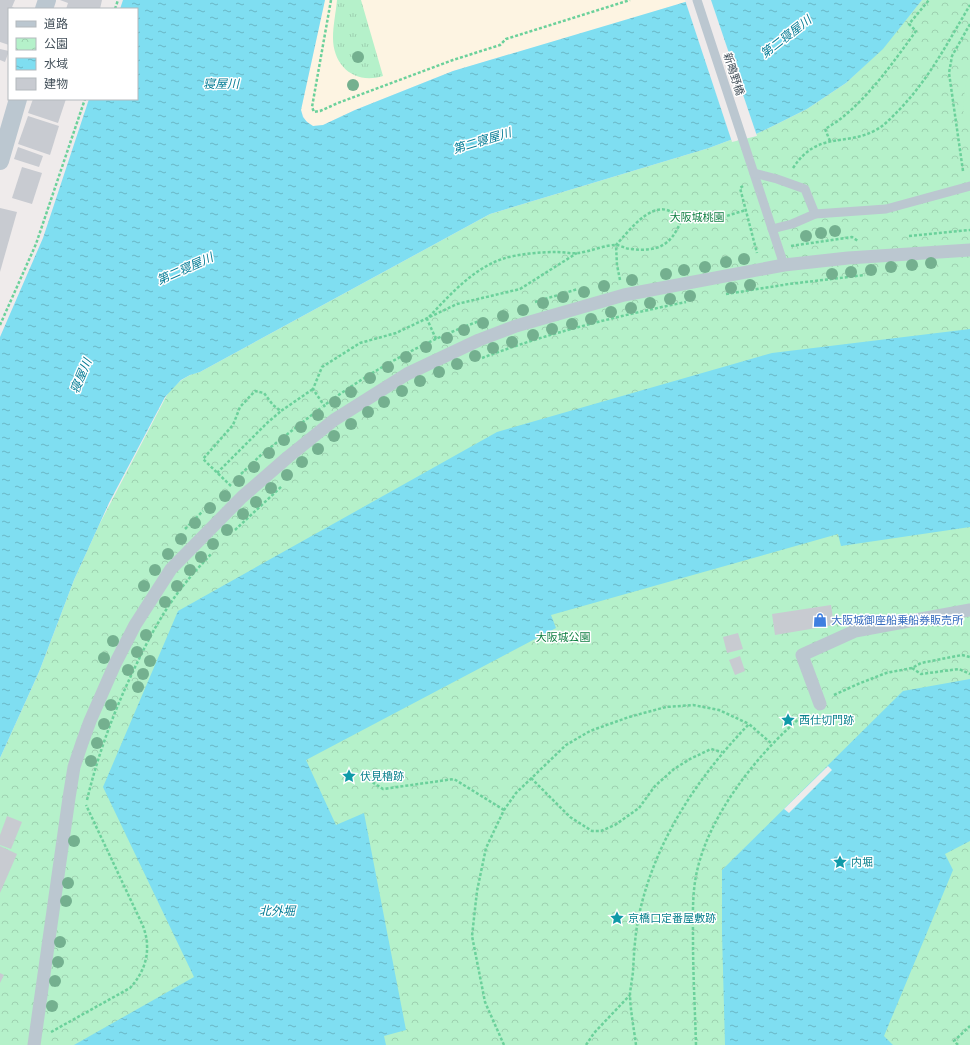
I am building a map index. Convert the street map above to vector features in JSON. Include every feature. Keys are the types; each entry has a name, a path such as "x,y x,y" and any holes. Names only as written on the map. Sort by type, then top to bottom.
{"street":[{"path":"0,161 18,100"},
{"path":"35,1043 74,767 90,721 114,664 135,625 171,569 242,497 288,457 334,420 407,374 479,340 516,326 624,295 784,265 848,258 970,250"},
{"path":"820,704 802,655 855,631 970,610"}],"lane":[{"name":"新鴫野橋","path":"697,0 784,265"},
{"path":"754,173 805,189 815,214"},
{"path":"772,229 792,224 815,214 886,209 970,186"}],"path":[{"path":"331,0 312,107 314,112 320,112 338,102 453,60 500,45 506,38 630,0"},
{"path":"830,141 825,129 846,115 886,70 916,31 909,24 929,0"},
{"path":"793,168 805,153 830,141 861,136 876,130 888,121 912,97 924,82 970,5"},
{"path":"964,170 949,73 952,56 970,24"},
{"path":"0,325 36,244 85,100"},
{"path":"624,295 617,266 616,245 633,225 647,214 656,210 666,209 671,211 680,220 707,222 746,210"},
{"path":"427,319 458,287 469,278 488,265 503,259 556,252 577,253 616,245 630,249 647,250 663,246 674,235 680,220"},
{"path":"904,236 970,230"},
{"path":"750,254 762,252 763,250 852,237 859,241"},
{"path":"217,473 267,423 281,411 313,389 322,367 360,343 396,333 457,304 520,289 577,253"},
{"path":"724,295 789,284 868,275"},
{"path":"612,280 620,278"},
{"path":"531,303 582,288"},
{"path":"477,361 522,344 623,316 688,302"},
{"path":"240,474 305,419 374,372 436,338 488,317"},
{"path":"427,319 445,355"},
{"path":"313,389 334,420"},
{"path":"242,497 203,459 233,425 238,410 255,391 264,393 273,405 281,411"},
{"path":"230,485 235,480"},
{"path":"232,533 288,481"},
{"path":"181,533 207,507"},
{"path":"84,812 105,735 131,674 152,634 171,604 187,581 216,549"},
{"path":"696,1045 693,973 693,906 696,875 704,849 715,825 747,774 772,744 790,726 837,693 886,673 912,668 921,663 962,655 970,657"},
{"path":"912,668 921,674 959,669 970,674"},
{"path":"504,1045 484,1002 472,936 477,892 486,848 504,810 516,793 566,745 590,731 629,716 666,707 693,705 719,710 749,724 772,744"},
{"path":"636,1045 630,995 639,914 653,868 670,829 686,803 722,752 749,724"},
{"path":"531,778 570,818 592,831 601,831 615,825 639,808 656,786 674,769 685,762 711,750 722,752"},
{"path":"360,774 383,789 454,779 504,810"},
{"path":"35,1043 51,1032 130,988 139,978 145,963 147,944 143,926 86,805"},
{"path":"586,1045 594,1033 630,995"},
{"path":"50,1038 52,1024"},
{"path":"958,1045 954,1041 970,1026"}],"shaded area":[{"path":"325,0 691,0 619,23 453,71 355,110 323,125 313,126 305,120 301,110"}],"green space":[{"path":"337,0 361,0 383,76 363,78 348,71 341,65 334,48 333,38"},
{"name":"大阪城公園","path":"922,0 970,0 970,1045 0,1045 0,758 39,672 74,580 99,525 168,393 179,382 187,377 200,372 490,214 709,148 733,139 756,134 807,109 846,83 882,49"},
{"path":"970,62 970,118 963,111"}],"water":[{"path":"123,0 325,0 301,110 303,117 313,126 323,125 355,110 453,71 692,0 922,0 883,49 846,83 807,109 756,134 733,139 709,148 490,214 200,372 181,380 165,397 109,503 74,580 39,672 0,758 0,337 43,238 89,100 138,100 138,8 120,8"},
{"name":"北外堀","path":"970,329 970,527 841,546 838,534 551,615 556,628 306,760 336,825 364,813 406,1030 384,1036 386,1045 74,1045 194,977 103,787 178,611 497,432 772,353"},
{"name":"内堀","path":"970,679 970,841 945,854 953,870 884,1036 893,1045 725,1045 722,870 903,691"}],"pier":[{"path":"685,0 711,0 757,136 732,142"},
{"path":"828,766 832,770 789,813 784,809"}],"building":[{"path":"0,0 15,0 12,7 14,8 8,8 8,45 0,42"},
{"path":"60,0 102,0 100,8 66,8 68,3"},
{"path":"0,49 8,51 5,62 0,60"},
{"path":"33,100 66,100 58,123 28,113"},
{"path":"28,116 59,126 50,155 18,144"},
{"path":"18,147 43,156 39,167 14,159"},
{"path":"22,167 42,173 32,204 12,198"},
{"path":"0,208 17,212 0,272"},
{"path":"831,605 834,625 775,635 772,614"},
{"path":"738,633 743,649 727,653 723,637"},
{"path":"740,656 745,671 735,675 729,660"},
{"path":"7,816 22,822 11,849 0,845 0,835"},
{"path":"0,846 17,854 0,893"},
{"path":"0,973 4,975 0,983"}],"place":[{"name":"大阪城御座船乗船券販売所","path":"820,620"},
{"name":"西仕切門跡","path":"788,720"},
{"name":"伏見櫓跡","path":"349,776"},
{"name":"内堀","path":"840,862"},
{"name":"京橋口定番屋敷跡","path":"617,918"}],"water label":[{"name":"第二寝屋川","path":"786,37"},
{"name":"寝屋川","path":"221,84"},
{"name":"第二寝屋川","path":"482,141"},
{"name":"第二寝屋川","path":"185,269"},
{"name":"寝屋川","path":"81,376"}],"park label":[{"name":"大阪城桃園","path":"697,217"}]}
